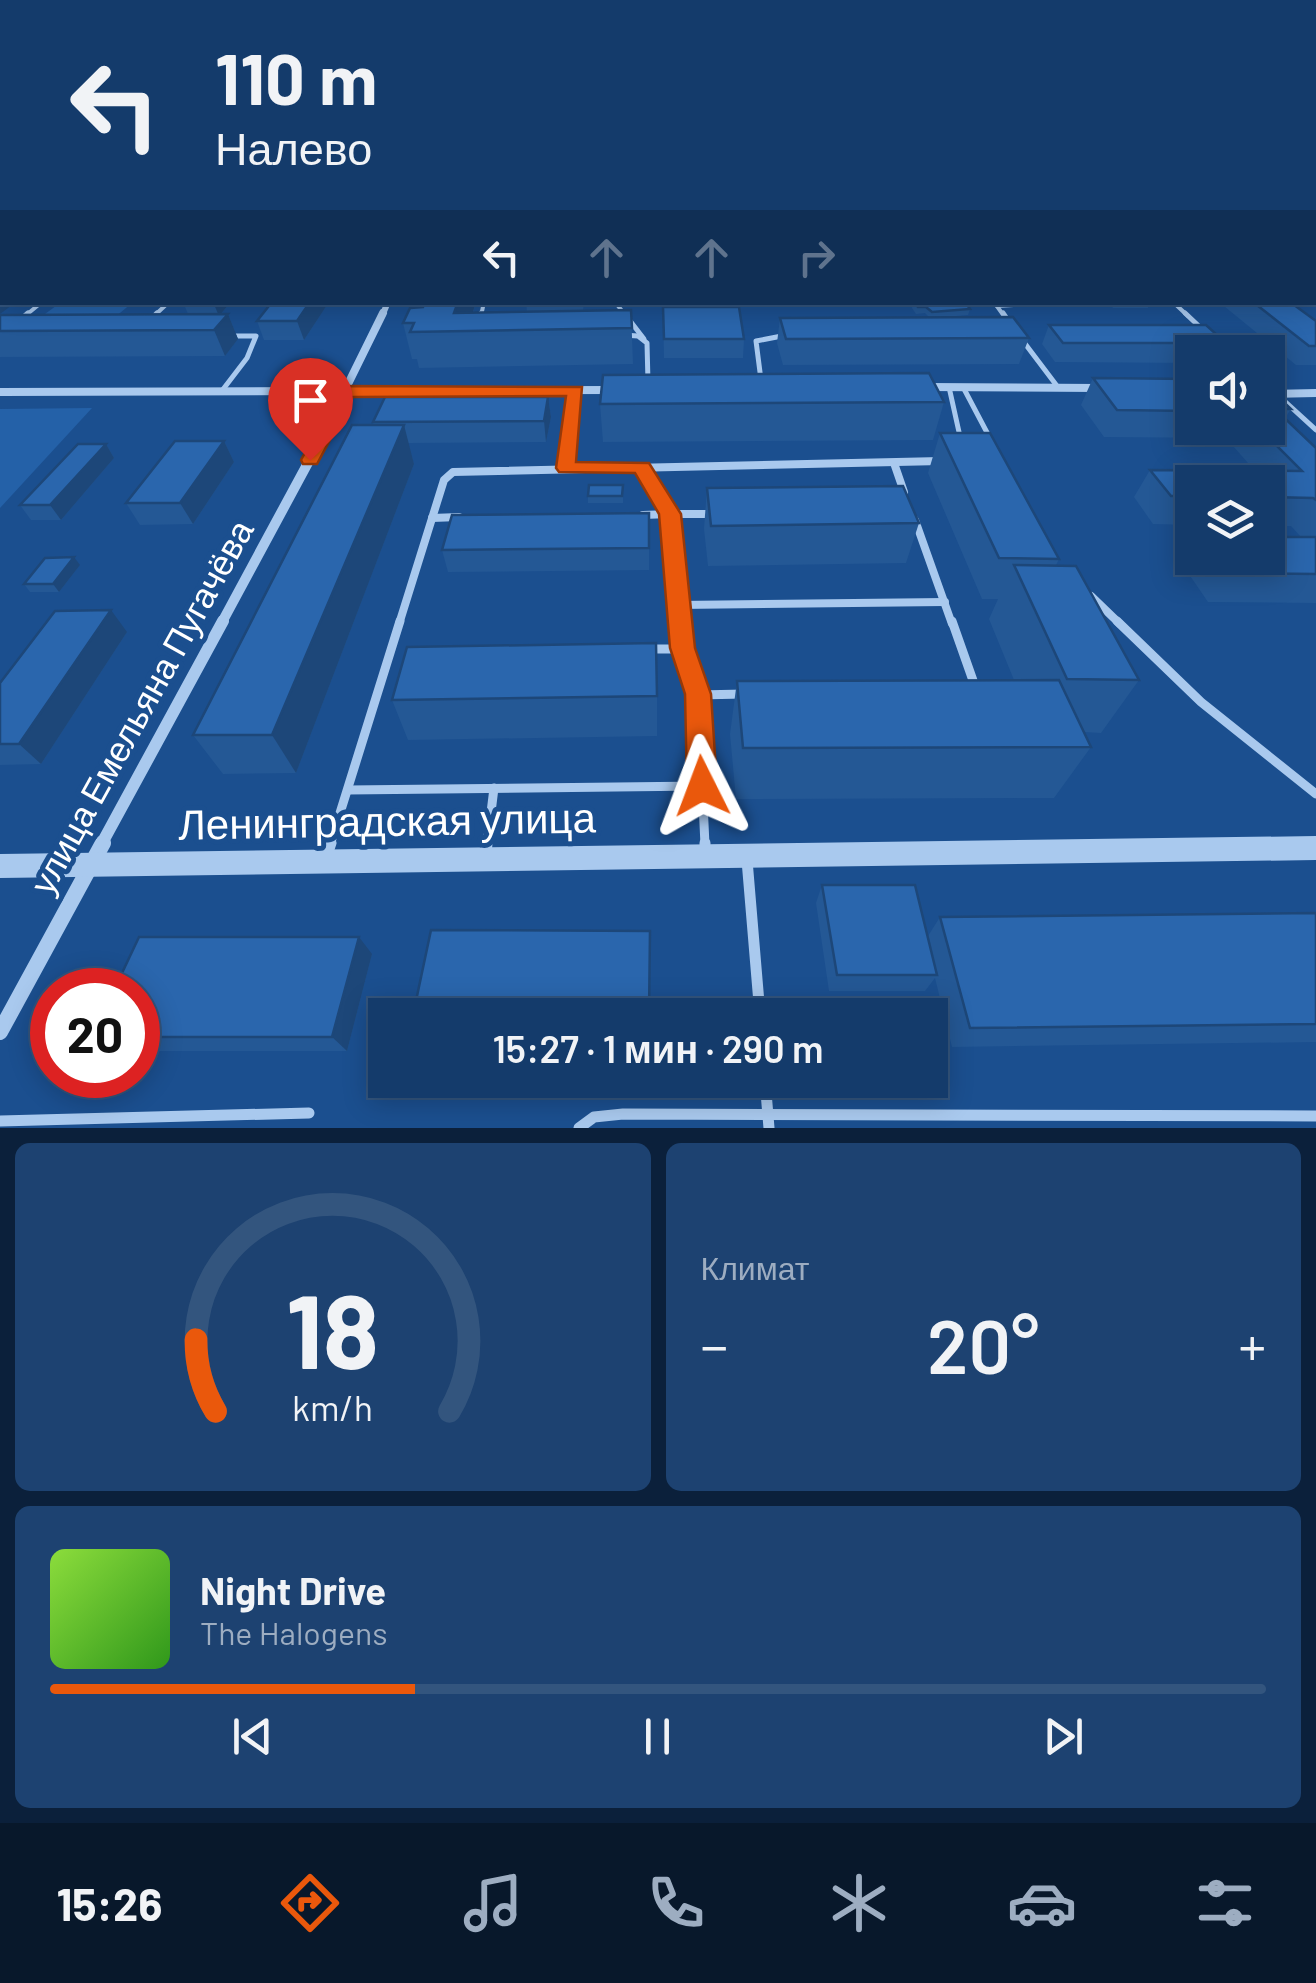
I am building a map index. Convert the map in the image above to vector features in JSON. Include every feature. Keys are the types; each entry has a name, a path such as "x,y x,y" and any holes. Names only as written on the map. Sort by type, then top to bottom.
{"street":[{"name":"улица Емельяна Пугачёва","path":"0,1032 347,392 387,305"},
{"path":"912,388 1115,389"},
{"path":"0,392 630,390"},
{"path":"1285,394 1316,393"},
{"name":"Ленинградская улица","path":"0,866 1316,848"}],"lane":[{"path":"14,324 38,305"},
{"path":"146,324 165,305"},
{"path":"476,333 483,305"},
{"path":"617,305 644,338 648,390"},
{"path":"996,305 1056,386"},
{"path":"1176,305 1209,335"},
{"path":"221,392 264,325"},
{"path":"618,335 644,338"},
{"path":"222,336 256,336"},
{"path":"763,389 756,342 795,336"},
{"path":"949,387 961,453"},
{"path":"963,387 996,451"},
{"path":"566,468 576,391"},
{"path":"1285,405 1316,430"},
{"path":"325,863 444,480 453,472 948,460"},
{"path":"894,464 906,497"},
{"path":"642,468 670,514 682,648 698,694 706,854"},
{"path":"630,515 726,514"},
{"path":"912,514 976,685 976,691 968,693"},
{"path":"432,518 472,517"},
{"path":"1079,584 1202,702 1316,794"},
{"path":"678,605 945,602"},
{"path":"644,649 682,648"},
{"path":"390,654 410,654"},
{"path":"698,694 756,694"},
{"path":"348,790 702,786"},
{"path":"485,860 494,788"},
{"path":"746,854 759,998"},
{"path":"0,1121 309,1112"},
{"path":"579,1128 594,1117 622,1114 769,1121 1316,1116"}],"shaded area":[{"path":"57,305 130,305 109,322 34,322"},
{"path":"92,408 0,508 0,409"}],"building":[{"path":"270,305 308,305 297,321 257,321"},
{"path":"457,305 454,313 631,310 632,328 410,332 414,323 403,323 410,308"},
{"path":"967,305 970,309 932,312 918,307"},
{"path":"1257,305 1294,305 1316,321 1316,346 1309,346"},
{"path":"663,307 739,307 744,339 664,339"},
{"path":"228,314 214,330 0,331 0,315"},
{"path":"1013,317 1029,338 786,339 780,318"},
{"path":"1049,325 1206,325 1217,335 1175,335 1175,343 1063,343"},
{"path":"929,373 944,402 600,404 603,375"},
{"path":"1093,378 1175,379 1175,411 1117,410"},
{"path":"385,397 548,397 544,421 373,422"},
{"path":"1285,419 1316,448 1316,500 1285,497 1285,471 1302,471 1276,445 1285,445"},
{"path":"352,425 404,425 272,735 193,735"},
{"path":"940,433 990,433 1059,559 999,558"},
{"path":"175,441 224,441 180,503 126,503"},
{"path":"78,444 106,444 50,505 20,505"},
{"path":"1150,470 1175,470 1175,496 1171,496"},
{"path":"589,485 623,485 622,496 588,496"},
{"path":"903,486 919,523 711,526 707,488"},
{"path":"649,513 649,548 442,550 452,515"},
{"path":"1285,537 1316,537 1316,574 1285,574"},
{"path":"74,557 53,584 24,584 45,558"},
{"path":"1014,565 1076,566 1139,680 1067,679"},
{"path":"111,610 19,744 0,744 0,683 55,611"},
{"path":"656,643 657,696 392,700 407,647"},
{"path":"1059,680 1091,747 743,748 737,681"},
{"path":"822,885 915,885 937,975 837,975"},
{"path":"1316,913 1316,1024 970,1028 940,917"},
{"path":"431,930 650,931 649,998 417,998"},
{"path":"139,937 359,937 332,1037 160,1037 160,968 124,968"}],"route":[{"path":"310,460 347,392 576,391 566,468 642,468 670,514 682,648 698,694 702,786"}]}
